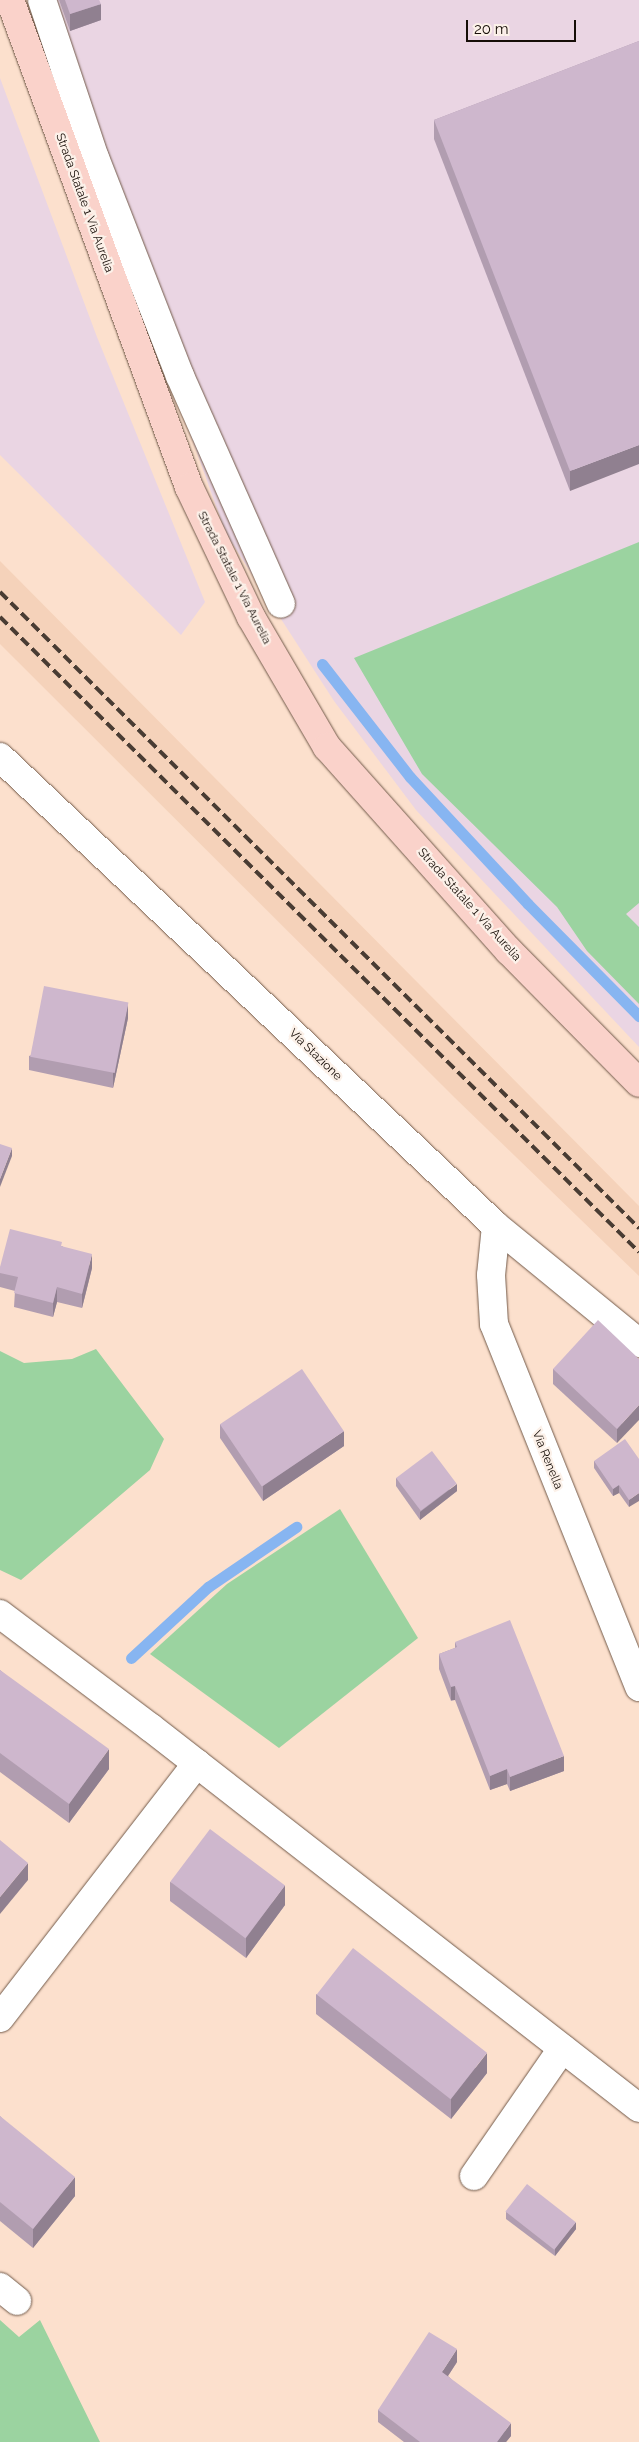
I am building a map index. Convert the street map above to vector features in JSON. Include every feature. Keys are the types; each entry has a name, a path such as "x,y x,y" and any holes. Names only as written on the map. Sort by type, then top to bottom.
{"main road":[{"name":"Strada Statale 1 Via Aurelia","path":"10,0 189,487 251,617 327,747 509,951 639,1083"}],"street":[{"path":"42,0 95,158 177,367 281,604"},
{"name":"Via Stazione","path":"0,757 496,1226 639,1343"},
{"name":"Via Renella","path":"496,1226 491,1275 494,1324 639,1686"},
{"path":"0,1614 197,1763 639,2108"},
{"path":"0,2018 197,1763"},
{"path":"474,2176 562,2049"}],"shaded area":[{"path":"35,0 639,0 639,1047 416,810 334,701 226,534"},
{"path":"0,78 97,337 205,602 181,635 0,455"},
{"path":"0,561 639,1206 639,1276 454,1097 0,644"}],"green space":[{"path":"639,542 639,903 626,914 639,927 639,1004 587,951 557,907 422,774 354,658"},
{"path":"96,1349 164,1439 150,1470 21,1580 0,1570 0,1351 24,1363 72,1359"},
{"path":"340,1509 418,1638 279,1748 150,1654 227,1584"},
{"path":"0,2320 19,2337 40,2320 100,2442 0,2442"}],"building":[{"path":"65,0 99,0 101,4 70,14"},
{"path":"639,41 639,445 570,471 434,120"},
{"path":"44,986 128,1002 115,1073 30,1057"},
{"path":"0,1144 12,1148 0,1179"},
{"path":"10,1229 62,1242 61,1246 92,1254 82,1294 57,1287 53,1303 14,1293 18,1277 0,1273"},
{"path":"598,1320 639,1359 639,1405 617,1429 553,1369"},
{"path":"302,1369 344,1431 262,1487 220,1424"},
{"path":"625,1439 639,1459 639,1493 629,1500 619,1485 613,1489 594,1461"},
{"path":"432,1451 457,1484 421,1511 396,1478"},
{"path":"510,1620 564,1756 510,1777 507,1769 490,1776 455,1686 451,1687 439,1654 457,1647 455,1642"},
{"path":"0,1670 109,1749 69,1804 0,1753"},
{"path":"210,1829 285,1886 245,1938 170,1882"},
{"path":"0,1840 28,1863 0,1897"},
{"path":"353,1948 487,2053 451,2099 317,1994"},
{"path":"0,2116 75,2177 33,2229 0,2202"},
{"path":"527,2184 576,2222 554,2250 505,2212"},
{"path":"429,2332 457,2349 442,2372 511,2423 497,2442 420,2442 378,2410"}],"waterway":[{"path":"322,664 410,777 528,904 639,1016"},
{"path":"131,1658 208,1587 296,1527"}],"railway":[{"path":"0,592 639,1228"},
{"path":"0,617 639,1252"}]}
